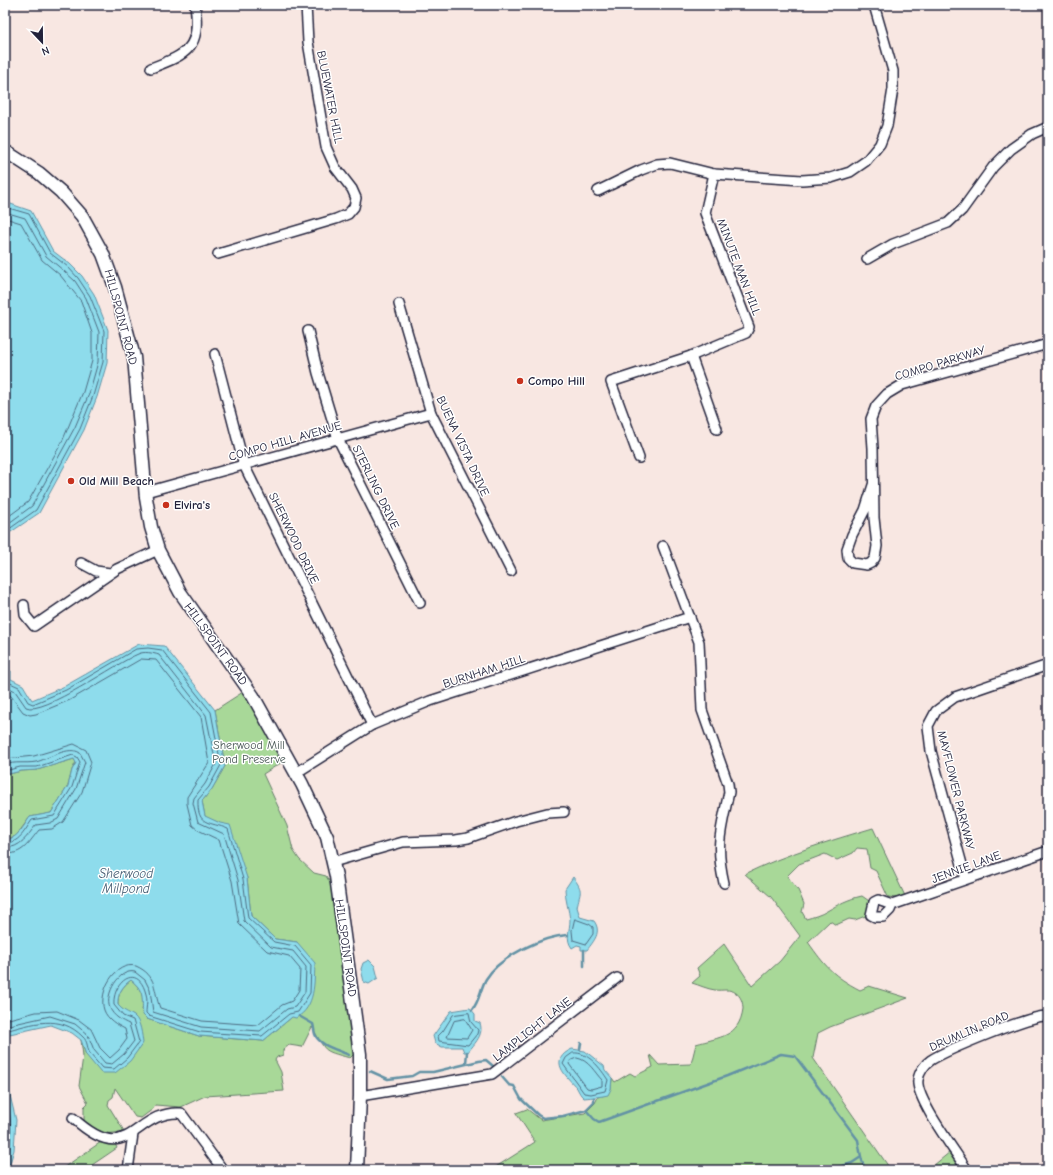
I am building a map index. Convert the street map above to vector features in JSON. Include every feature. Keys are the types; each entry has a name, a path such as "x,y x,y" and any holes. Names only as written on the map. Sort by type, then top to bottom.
{"street":[{"path":"151,68 183,54 194,42 198,25 195,5"},
{"name":"BLUEWATER HILL","path":"218,254 336,219 348,214 354,207 356,198 352,189 335,167 326,147 308,42 306,5"},
{"path":"598,191 658,164 670,163 714,174 802,180 831,178 850,172 866,161 880,144 887,126 894,89 893,71 874,5"},
{"path":"867,259 893,244 948,223 962,210 993,167 1011,149 1032,134 1048,127"},
{"name":"HILLSPOINT ROAD","path":"5,151 39,173 61,192 82,216 103,254 115,287 134,357 146,492 151,527 158,550 180,592 248,688 296,773 321,824 333,862 358,1039 360,1096 356,1170"},
{"name":"MINUTE MAN HILL","path":"639,458 611,382 691,356 746,333 749,328 706,212 714,174"},
{"name":"BUENA VISTA DRIVE","path":"399,304 431,413 511,571"},
{"name":"STERLING DRIVE","path":"308,330 318,373 338,439 420,603"},
{"name":"COMPO PARKWAY","path":"873,485 865,510 852,535 847,549 848,558 853,563 867,565 872,563 875,558 877,546 871,419 876,406 887,394 902,385 1048,344"},
{"name":"SHERWOOD DRIVE","path":"215,354 244,465 372,725"},
{"path":"691,356 717,429"},
{"name":"COMPO HILL AVENUE","path":"146,492 431,413"},
{"path":"663,546 699,642 702,710 728,784 729,792 718,841 719,862 724,883"},
{"path":"24,605 25,616 34,626 110,573 134,559 158,550"},
{"path":"81,563 96,571 110,573"},
{"name":"BURNHAM HILL","path":"296,773 372,725 430,701 690,617"},
{"name":"MAYFLOWER PARKWAY","path":"966,879 931,751 928,726 936,711 955,697 1048,665"},
{"path":"333,862 403,842 468,838 516,821 547,813 564,812"},
{"name":"JENNIE LANE","path":"892,905 931,893 966,879 1048,851"},
{"name":"LAMPLIGHT LANE","path":"360,1096 492,1074 617,978"},
{"name":"DRUMLIN ROAD","path":"967,1170 925,1104 918,1081 922,1069 930,1060 985,1036 1034,1017 1048,1016"},
{"path":"73,1118 87,1131 100,1138 115,1140 133,1134 151,1120 167,1112 182,1113 223,1170"},
{"path":"128,1170 133,1134"}],"green space":[{"name":"Sherwood Mill Pond Preserve","path":"243,692 284,761 263,774 287,826 293,850 299,859 314,873 326,876 332,886 354,1054 350,1058 325,1049 312,1027 302,1047 289,1045 283,1050 283,1055 277,1057 275,1060 281,1072 284,1091 205,1096 181,1107 155,1105 153,1109 141,1118 135,1117 115,1088 113,1097 109,1100 108,1105 124,1131 107,1133 98,1131 84,1121 84,1107 88,1103 79,1086 83,1056 81,1040 86,1055 135,1017 126,1013 118,1005 118,998 121,991 131,980 137,986 143,997 142,1010 147,1019 199,1036 263,1041 292,1017 297,942 275,939 251,916 247,878 220,823 205,817 202,801 212,789 225,766 215,710"},
{"path":"74,759 76,762 72,770 68,786 51,813 30,817 16,836 6,840 5,775 21,771 37,770"},
{"path":"873,828 905,896 897,898 888,897 876,871 870,868 867,849 857,848 853,853 837,860 825,854 799,864 787,876 798,890 804,904 802,912 806,919 822,914 857,897 862,896 872,903 868,915 855,920 849,919 836,925 830,921 808,942 830,970 851,985 860,990 869,986 908,998 830,1027 818,1033 813,1058 891,1170 491,1170 535,1142 516,1113 527,1109 541,1120 585,1113 595,1103 599,1095 603,1096 611,1089 612,1078 615,1082 630,1073 635,1076 653,1067 650,1055 659,1065 691,1064 696,1044 720,1037 733,1031 741,1018 743,1009 742,1002 738,994 734,991 712,989 692,983 700,976 697,968 724,944 752,986 780,961 800,936 771,897 745,874 792,854"},
{"path":"101,1142 114,1142 117,1148 92,1165 93,1170 60,1170"},
{"path":"950,1152 960,1170 928,1170"}],"water":[{"path":"5,202 31,211 53,251 70,264 82,276 94,294 108,330 107,363 97,397 84,430 39,513 5,536"},
{"name":"Sherwood Millpond","path":"139,644 164,646 215,710 225,766 212,789 202,801 205,816 220,823 230,825 247,878 251,916 275,939 297,942 315,963 314,986 311,1001 303,1013 296,1018 292,1017 263,1041 199,1036 147,1019 143,1015 141,992 136,984 131,980 121,991 118,998 118,1005 134,1016 138,1021 143,1043 130,1061 115,1073 101,1073 86,1055 81,1040 72,1033 51,1025 5,1035 5,838 13,838 30,817 51,813 68,786 72,770 76,763 74,759 37,770 21,771 5,775 5,671 11,671 11,679 23,685 32,700 65,686"},
{"path":"573,877 580,889 577,907 580,917 594,921 597,929 596,936 587,950 581,950 581,946 577,945 572,948 569,941 568,934 570,920 565,889"},
{"path":"369,960 375,966 378,978 369,984 364,982 361,969 363,963"},
{"path":"470,1008 475,1014 475,1021 480,1023 481,1031 478,1039 468,1052 464,1052 462,1047 442,1047 435,1043 433,1036 451,1011"},
{"path":"572,1049 585,1051 604,1066 605,1070 612,1078 611,1089 608,1095 584,1098 581,1095 564,1073 560,1063 561,1058 565,1053"},
{"path":"5,1075 16,1120 14,1150 8,1170 5,1170"}],"waterway":[{"path":"472,1010 477,1003 486,979 501,963 522,949 546,939 568,935"},
{"path":"584,950 584,966"},
{"path":"299,1016 313,1024 315,1034 321,1042 349,1055"},
{"path":"580,1049 581,1043"},
{"path":"466,1063 467,1052"},
{"path":"502,1077 509,1085 514,1086 521,1099 543,1118 563,1116 586,1110 599,1122 727,1076 781,1054 795,1056 858,1140 861,1157 852,1163 829,1170"},
{"path":"370,1071 388,1079 412,1076 419,1072 433,1072 486,1060 493,1066"},
{"path":"586,1110 594,1102 594,1098"},
{"path":"861,1157 865,1170"}],"place":[{"name":"Compo Hill","path":"520,381"},
{"name":"Old Mill Beach","path":"71,481"},
{"name":"Elvira's","path":"166,505"}]}
